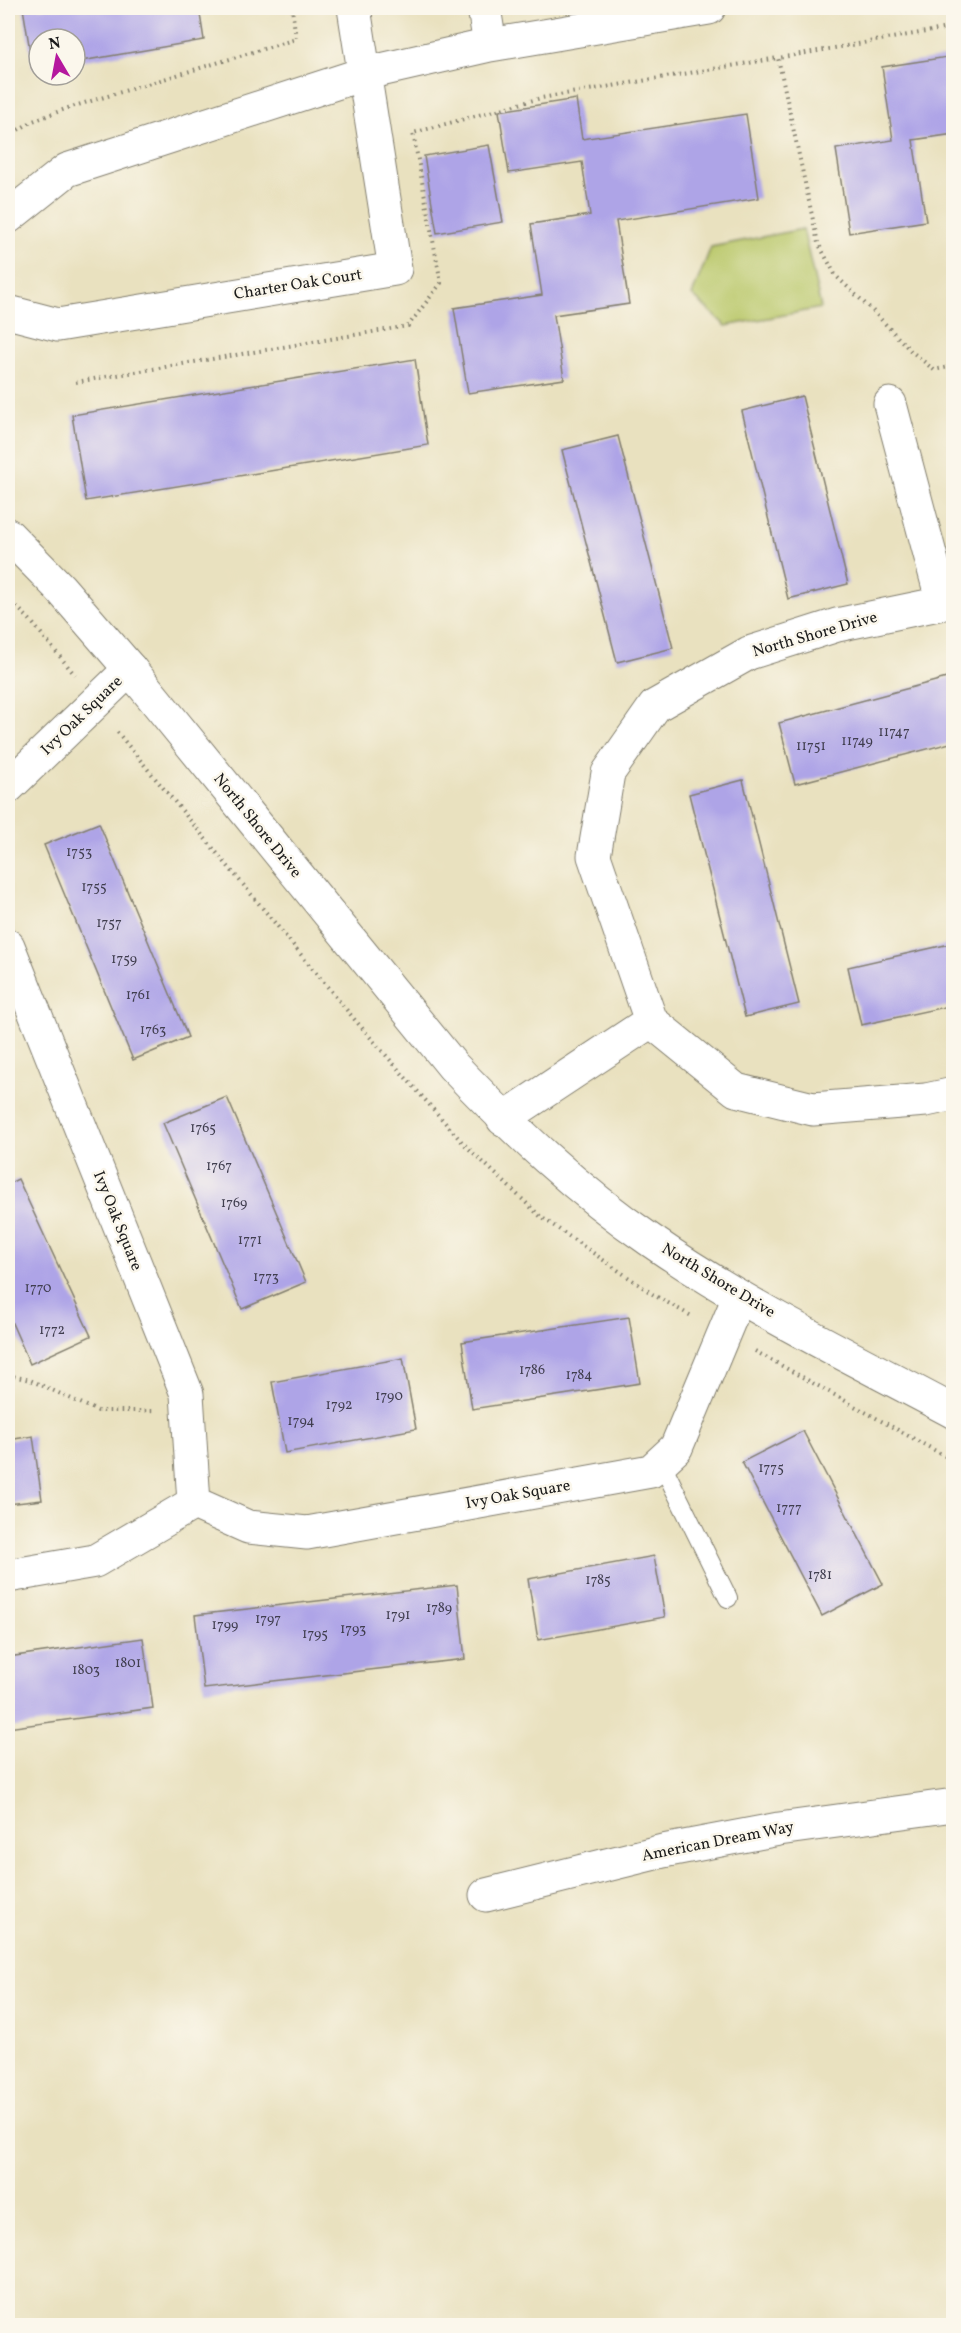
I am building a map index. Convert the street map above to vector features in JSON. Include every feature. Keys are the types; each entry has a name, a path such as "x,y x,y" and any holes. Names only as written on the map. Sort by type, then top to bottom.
{"street":[{"name":"Charter Oak Court","path":"8,312 57,325 395,269 354,8"},
{"path":"484,8 490,45"},
{"path":"8,217 67,170 363,74 490,45 709,8"},
{"name":"North Shore Drive","path":"651,1021 594,856 608,773 655,706 749,653 837,625 943,603 890,404"},
{"name":"North Shore Drive","path":"8,536 60,588 130,669 453,1066 503,1119 574,1184 650,1240 739,1297 954,1412"},
{"name":"Ivy Oak Square","path":"8,787 130,669"},
{"name":"Ivy Oak Square","path":"8,946 187,1394 194,1503 248,1527 307,1533 651,1471 676,1448 739,1297"},
{"path":"503,1119 651,1021 736,1090 813,1109 926,1101 954,1094"},
{"path":"8,1576 95,1561 194,1503"},
{"name":"American Dream Way","path":"486,1895 622,1861 779,1829 954,1805"}],"lane":[{"path":"661,1462 728,1598"}],"path":[{"path":"8,136 33,121 68,108 296,39 292,8"},
{"path":"453,121 541,98 954,27"},
{"path":"778,58 818,243 836,276 910,350 934,370 954,366"},
{"path":"8,598 78,679"},
{"path":"8,1376 30,1380 98,1411 188,1411"}],"green space":[{"path":"803,229 821,308 726,326 692,295 711,247"}],"building":[{"path":"23,8 199,8 204,40 87,60 87,27 27,27 27,32"},
{"path":"954,56 954,134 913,140 926,221 849,233 836,149 893,140 882,67"},
{"path":"576,99 582,139 746,114 759,198 616,221 629,304 554,315 564,379 468,393 454,308 542,295 531,224 590,215 582,162 509,173 499,111"},
{"path":"489,145 503,222 437,233 424,156"},
{"path":"415,359 428,445 86,501 72,415"},
{"path":"802,396 848,584 788,599 742,411"},
{"path":"618,436 673,648 617,662 562,450"},
{"path":"954,676 954,742 795,784 779,723"},
{"path":"743,780 799,1004 745,1017 689,794"},
{"path":"99,823 188,1037 133,1060 44,845"},
{"path":"954,943 954,1005 861,1025 848,967"},
{"path":"227,1097 306,1282 242,1309 163,1123"},
{"path":"18,1179 91,1336 30,1364 8,1314 8,1184"},
{"path":"629,1317 640,1383 472,1409 462,1342"},
{"path":"403,1358 416,1429 285,1453 272,1382"},
{"path":"803,1431 883,1584 822,1616 742,1462"},
{"path":"33,1436 42,1500 8,1504 8,1440"},
{"path":"654,1556 665,1617 538,1640 528,1579"},
{"path":"457,1585 465,1659 204,1689 195,1615"},
{"path":"143,1638 153,1708 8,1728 8,1657"}]}
